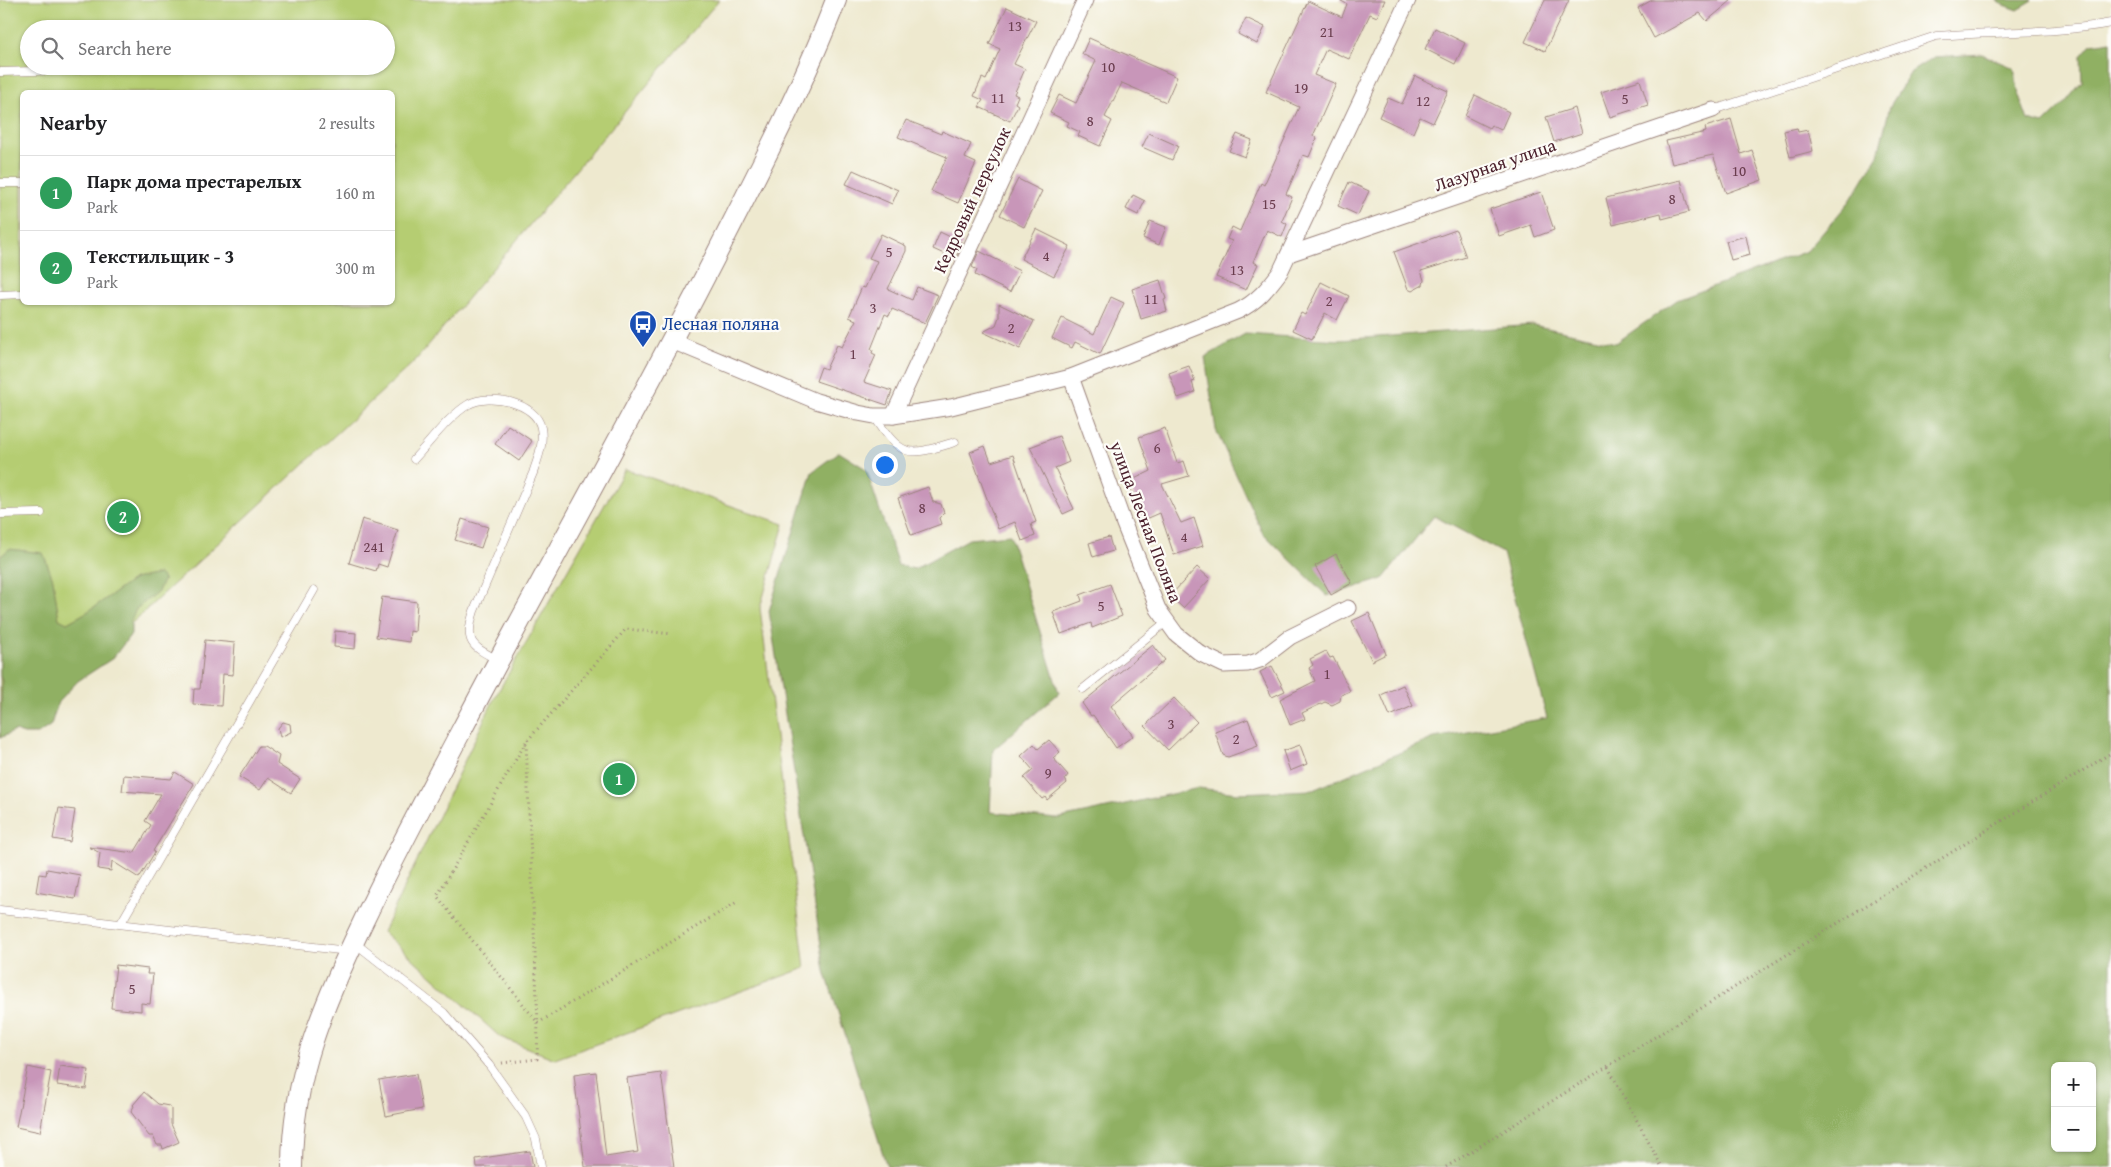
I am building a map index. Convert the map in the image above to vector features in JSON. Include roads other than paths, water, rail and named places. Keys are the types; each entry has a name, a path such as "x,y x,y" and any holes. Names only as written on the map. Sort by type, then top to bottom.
{"main road":[{"path":"292,1167 296,1109 303,1072 318,1021 351,947 395,856 498,660 672,341 772,146 836,0"}],"street":[{"name":"Кедровый переулок","path":"893,416 1085,0"},
{"path":"672,341 816,401 874,416 893,416 951,407 1071,377 1238,311 1248,306 1265,292 1280,272 1319,185 1408,0"},
{"name":"Лазурная улица","path":"1289,254 1712,110"},
{"name":"улица Лесная Поляна","path":"1071,377 1124,524 1152,595 1166,622 1176,634 1201,654 1224,665 1248,664 1260,660 1290,637 1348,608"}],"lane":[{"path":"1712,110 1936,36 2037,32 2084,28 2111,23"},
{"path":"0,72 20,71"},
{"path":"0,183 20,182"},
{"path":"0,295 20,294"},
{"path":"414,459 460,410 471,403 484,399 513,403 527,409 537,417 541,426 541,447 533,473 474,611 469,628 469,636 477,649 498,660"},
{"path":"874,416 893,442 911,452 918,453 955,442"},
{"path":"0,514 41,513"},
{"path":"121,923 314,590"},
{"path":"1083,689 1166,622"},
{"path":"0,910 351,947 444,1013 489,1065 526,1117 536,1139 542,1167"}],"place":[{"name":"Лесная поляна","path":"643,348"},
{"name":"Текстильщик - 3","path":"123,517"},
{"name":"Парк дома престарелых","path":"619,779"}]}
